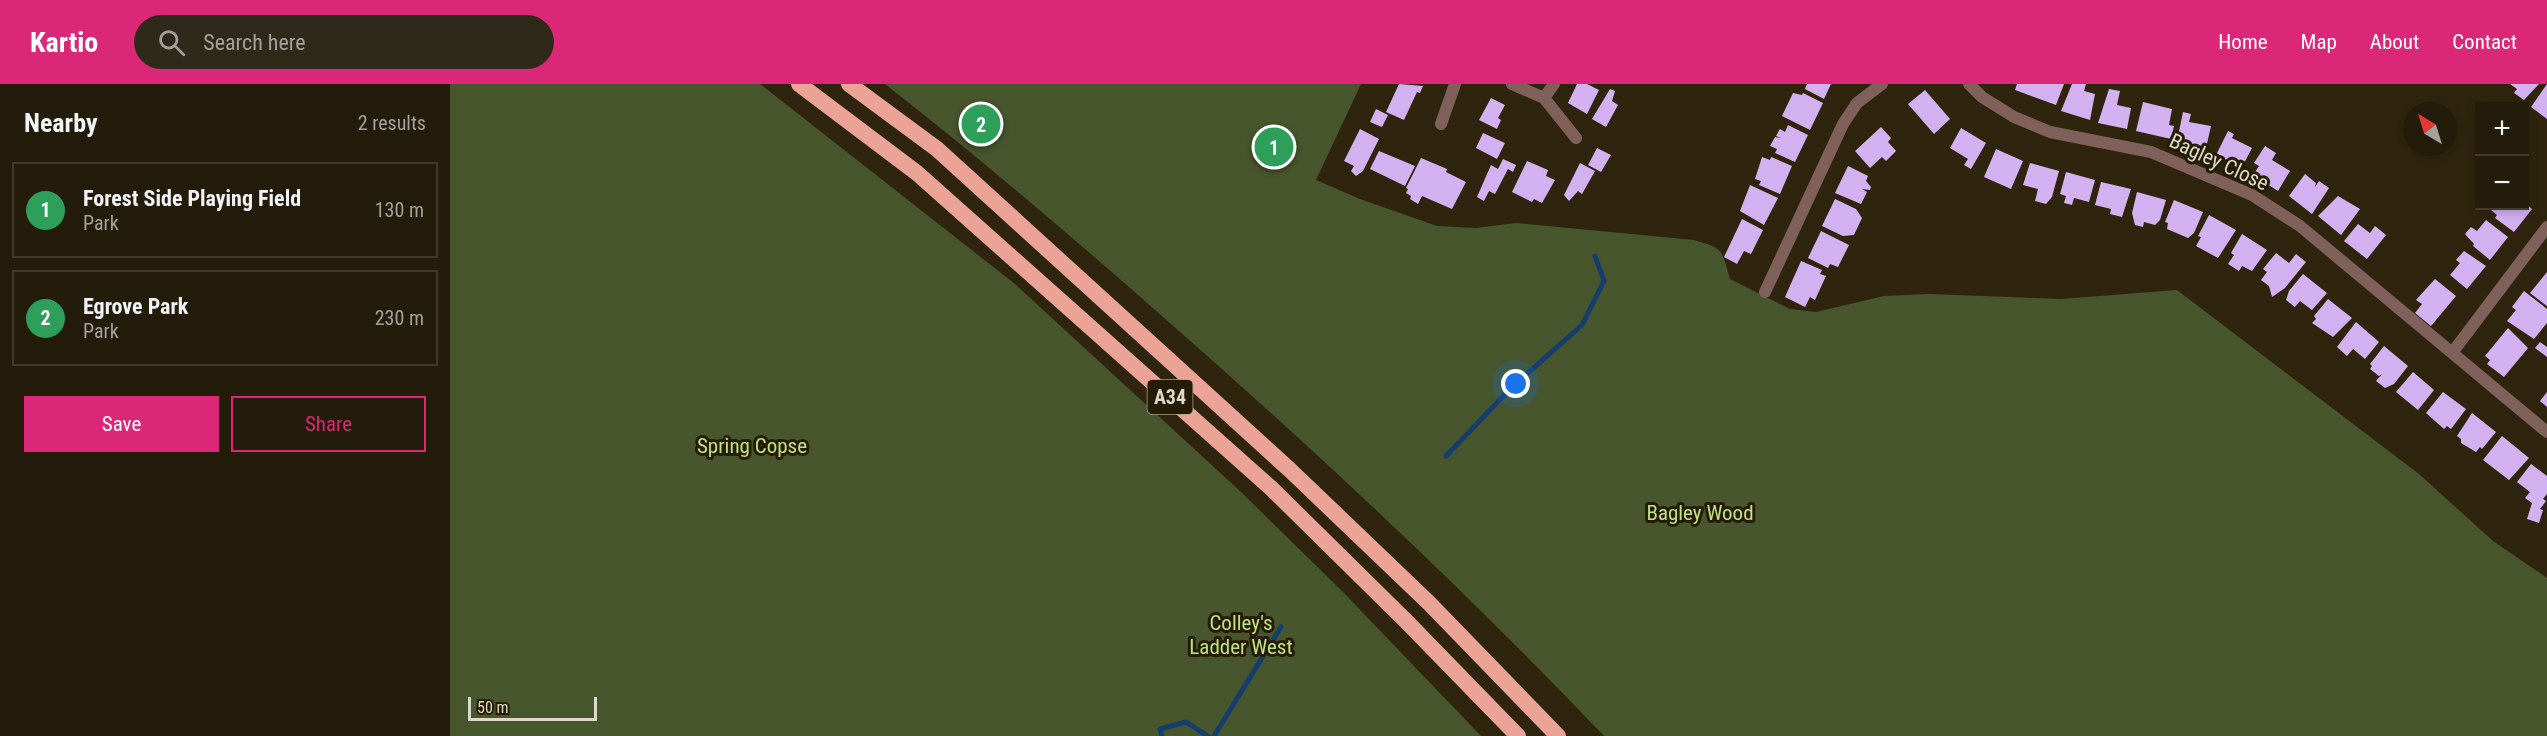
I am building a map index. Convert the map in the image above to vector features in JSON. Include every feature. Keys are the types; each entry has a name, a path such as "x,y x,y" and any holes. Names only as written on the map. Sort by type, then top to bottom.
{"highway":[{"name":"A34","path":"799,84 918,173 1271,488 1518,736"},
{"name":"A34","path":"849,84 937,149 1290,470 1429,603 1558,736"}],"street":[{"path":"1441,124 1455,84"},
{"path":"1512,84 1544,98 1576,138"},
{"path":"1544,98 1554,84"},
{"path":"1765,292 1843,124 1857,103 1882,84"},
{"name":"Bagley Close","path":"1969,84 1982,97 2014,117 2050,132 2151,152 2252,195 2300,226 2547,432"},
{"path":"2452,353 2547,227"}],"green space":[{"name":"Spring Copse","path":"450,84 760,84 1015,284 1241,492 1343,592 1481,736 450,736"},
{"name":"Bagley Wood","path":"885,84 1361,84 1316,180 1360,199 1437,226 1476,228 1516,223 1694,240 1720,251 1730,279 1790,309 1816,312 1884,296 1929,294 2061,299 2177,290 2419,474 2493,541 2547,578 2547,736 1604,736 1443,574 1276,417 1060,227"}],"building":[{"path":"1399,84 1423,86 1420,93 1417,92 1404,120 1386,112"},
{"path":"1577,84 1587,84 1599,90 1587,114 1568,103"},
{"path":"1807,84 1831,84 1824,99 1805,89"},
{"path":"2017,84 2064,84 2056,105 2015,90"},
{"path":"2072,84 2086,84 2084,91 2095,94 2090,120 2061,111"},
{"path":"2510,84 2539,84 2524,100 2514,93 2517,89"},
{"path":"2547,84 2547,119 2531,107"},
{"path":"1610,89 1615,91 1612,101 1618,105 1606,127 1592,119"},
{"path":"2109,89 2120,91 2117,105 2131,108 2127,129 2098,123"},
{"path":"1925,90 1950,119 1934,134 1908,104"},
{"path":"1793,93 1802,95 1803,93 1823,103 1810,130 1782,116"},
{"path":"1491,98 1505,105 1498,118 1501,120 1497,129 1479,120"},
{"path":"2143,102 2172,109 2169,125 2174,126 2171,139 2136,131"},
{"path":"1376,109 1388,115 1382,127 1370,122"},
{"path":"2183,112 2191,114 2189,122 2211,126 2206,148 2177,141"},
{"path":"1788,125 1808,135 1795,162 1775,153 1777,149 1770,146 1775,137 1781,138 1776,136 1780,129 1785,132"},
{"path":"1881,127 1891,138 1888,142 1896,151 1886,161 1882,157 1870,168 1855,151"},
{"path":"1961,128 1986,143 1971,169 1964,165 1968,159 1950,148"},
{"path":"1360,129 1379,139 1363,171 1356,176 1351,171 1354,166 1344,161"},
{"path":"2228,131 2234,134 2232,138 2252,148 2242,167 2216,155"},
{"path":"1483,133 1505,143 1497,159 1476,148"},
{"path":"2265,146 2276,153 2272,160 2290,171 2278,191 2253,175 2259,166 2254,163"},
{"path":"1597,148 1611,155 1601,172 1588,165"},
{"path":"1996,149 2023,161 2011,189 1984,177"},
{"path":"1379,151 1415,166 1405,186 1370,169"},
{"path":"1762,157 1770,160 1771,157 1792,166 1780,194 1759,185 1761,181 1755,179"},
{"path":"1421,158 1447,169 1446,172 1466,182 1452,209 1422,196 1418,204 1406,193 1408,189 1406,188"},
{"path":"1503,159 1516,165 1513,172 1508,169 1495,194 1489,191 1484,201 1477,197 1491,165 1498,169"},
{"path":"1527,161 1548,170 1546,176 1555,180 1542,203 1534,199 1532,202 1512,192"},
{"path":"1580,163 1595,171 1582,194 1578,191 1569,201 1564,195"},
{"path":"2030,163 2059,171 2052,197 2046,204 2035,201 2038,189 2023,185"},
{"path":"1848,166 1868,176 1866,181 1871,187 1870,190 1862,189 1867,192 1861,204 1835,193"},
{"path":"2066,172 2095,180 2089,202 2074,198 2072,205 2064,203 2066,196 2060,194"},
{"path":"2305,174 2316,183 2315,187 2319,181 2329,188 2312,214 2289,196"},
{"path":"2101,182 2131,189 2122,217 2110,214 2111,209 2095,205"},
{"path":"1750,185 1778,198 1764,225 1740,211"},
{"path":"2137,192 2166,200 2160,220 2155,225 2144,222 2143,227 2135,225 2132,213"},
{"path":"2338,196 2360,209 2341,235 2318,216"},
{"path":"1835,199 1856,209 1862,218 1854,235 1843,236 1822,226"},
{"path":"2174,200 2203,212 2194,233 2188,238 2167,229 2168,223 2165,222"},
{"path":"2529,206 2532,209 2514,232 2495,218 2497,215 2491,210 2529,210"},
{"path":"2209,215 2236,230 2218,258 2196,246 2201,237 2198,236"},
{"path":"1742,219 1763,230 1751,254 1744,251 1737,264 1724,257"},
{"path":"2486,220 2508,237 2490,260 2473,246 2474,244 2465,234 2471,227 2477,231"},
{"path":"2358,224 2370,233 2375,226 2386,235 2367,259 2344,241"},
{"path":"1821,231 1849,245 1838,267 1830,264 1828,268 1808,258"},
{"path":"2242,234 2267,250 2252,271 2242,266 2239,271 2228,264 2234,255 2231,253"},
{"path":"2464,251 2486,266 2467,289 2450,275 2460,263 2456,260"},
{"path":"2276,253 2289,263 2296,254 2306,262 2285,288 2272,297 2269,286 2261,280 2267,272 2263,269"},
{"path":"1801,261 1822,270 1820,274 1826,276 1815,300 1810,297 1805,307 1785,297"},
{"path":"2547,272 2547,306 2530,293"},
{"path":"2303,274 2327,293 2312,310 2300,301 2295,307 2286,300 2289,291"},
{"path":"2435,279 2456,296 2431,326 2415,313 2422,304 2416,300"},
{"path":"2524,291 2547,309 2547,323 2534,339 2507,321 2516,310 2512,307"},
{"path":"2328,299 2352,318 2333,337 2312,323 2316,319 2314,316"},
{"path":"2356,322 2379,342 2365,359 2353,349 2347,356 2337,347"},
{"path":"2508,328 2528,348 2504,377 2487,364 2490,360 2485,356"},
{"path":"2540,342 2547,347 2547,357 2535,348"},
{"path":"2384,346 2408,366 2394,384 2385,388 2376,381 2382,374 2379,376 2370,369 2372,366 2370,364"},
{"path":"2413,372 2434,390 2418,410 2396,392"},
{"path":"2443,392 2466,409 2451,429 2447,426 2444,429 2426,413"},
{"path":"2547,392 2547,407 2540,401"},
{"path":"2472,413 2496,432 2482,449 2480,447 2476,452 2461,443 2461,439 2457,436"},
{"path":"2502,436 2529,458 2509,480 2483,460"},
{"path":"2531,464 2547,476 2547,494 2543,499 2546,501 2540,509 2543,510 2539,523 2527,519 2532,503 2525,498 2530,492 2517,482"}],"waterway":[{"path":"1446,456 1512,387 1582,325 1604,281 1595,256"},
{"path":"1214,736 1281,627"},
{"path":"1162,736 1160,729 1186,722 1208,736"}],"place":[{"name":"Egrove Park","path":"981,124"},
{"name":"Forest Side Playing Field","path":"1274,147"}],"park label":[{"name":"Colley's Ladder West","path":"1241,635"}]}
